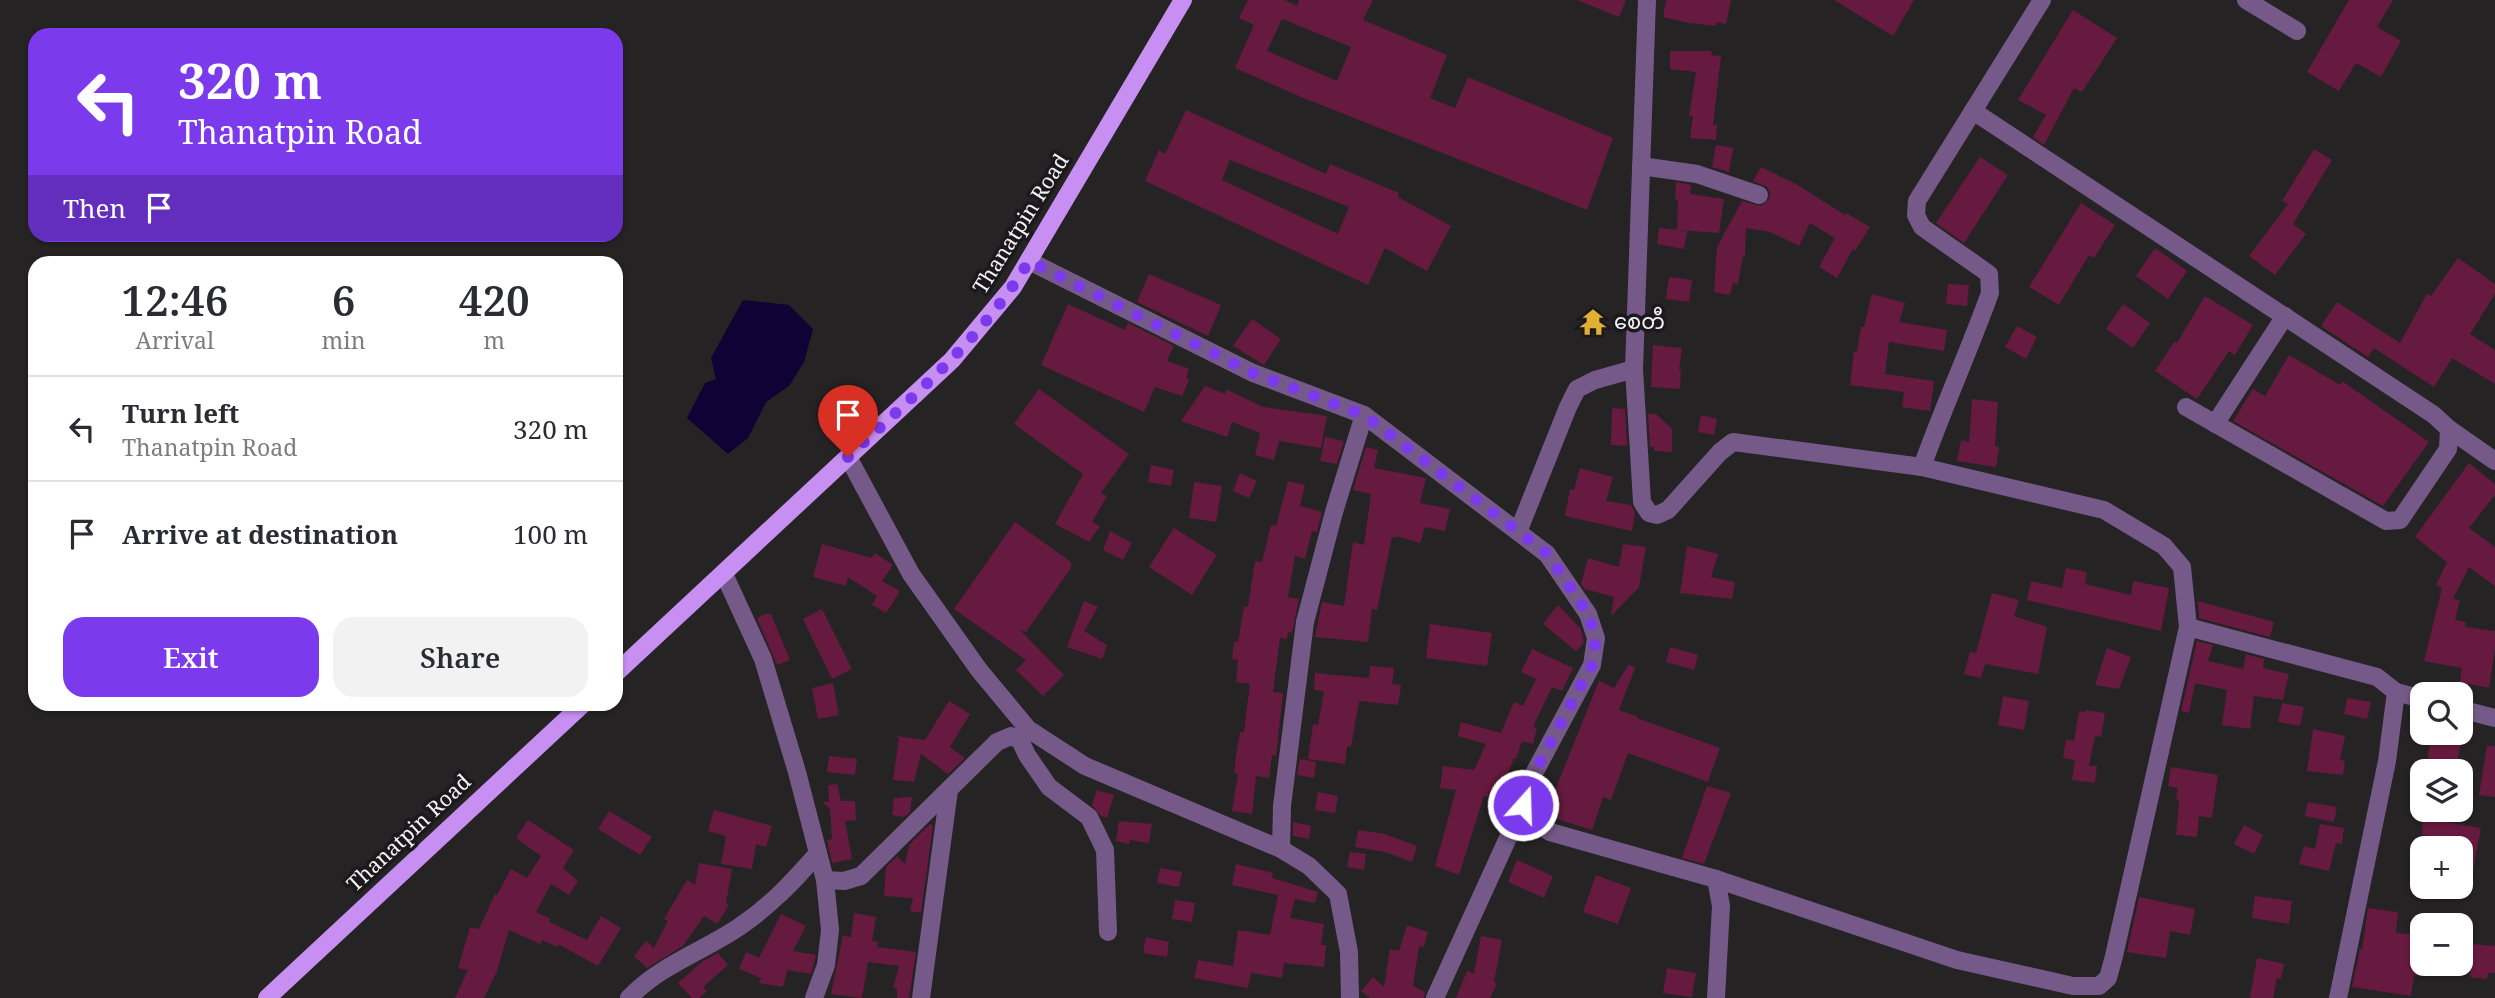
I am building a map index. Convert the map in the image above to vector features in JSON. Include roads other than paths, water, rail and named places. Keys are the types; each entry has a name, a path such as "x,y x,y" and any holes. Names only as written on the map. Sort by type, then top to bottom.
{"main road":[{"name":"Thanatpin Road","path":"623,667 952,360 1013,287 1183,0"},
{"name":"Thanatpin Road","path":"267,998 575,711"}],"street":[{"path":"1523,805 1529,818 1550,832 1716,879 1957,960 2073,985 2099,986 2108,978 2114,956 2188,628 2182,567 2164,546 2104,510 1922,467 1733,442 1720,452 1668,510 1657,514 1649,513 1642,502 1634,369 1647,0"},
{"path":"1922,467 1990,293 1989,274 1922,227 1916,215 1917,201 2042,0"},
{"path":"2246,0 2297,31"},
{"path":"1973,111 2434,415 2449,429 2495,461"},
{"path":"1641,166 1697,174 1759,195"},
{"path":"1029,261 1253,373 1364,415 1548,554 1588,614 1596,638 1592,665 1531,779 1523,805 1435,998"},
{"path":"2215,424 2285,317"},
{"path":"1518,532 1577,389 1595,380 1634,369"},
{"path":"2186,407 2386,521 2394,522 2400,520 2407,511 2448,449 2449,429"},
{"path":"1282,849 1282,806 1306,622 1334,512 1364,415"},
{"path":"848,457 911,574 979,670 1028,729 1085,766 1282,849 1309,866 1338,894 1349,952 1350,998"},
{"path":"724,574 763,659 797,772 825,880 830,930 826,965 814,998"},
{"path":"2188,628 2377,677 2396,692 2410,696"},
{"path":"2338,998 2387,761 2396,692"},
{"path":"2473,712 2495,718"},
{"path":"825,880 844,881 861,876 997,743 1011,736 1020,740 1049,787 1089,817 1105,850 1108,932"},
{"path":"921,998 948,790"},
{"path":"629,998 647,979 737,929 781,895 818,853"},
{"path":"1716,879 1721,906 1716,998"}],"place":[{"name":"စေတီ","path":"1593,322"}]}
